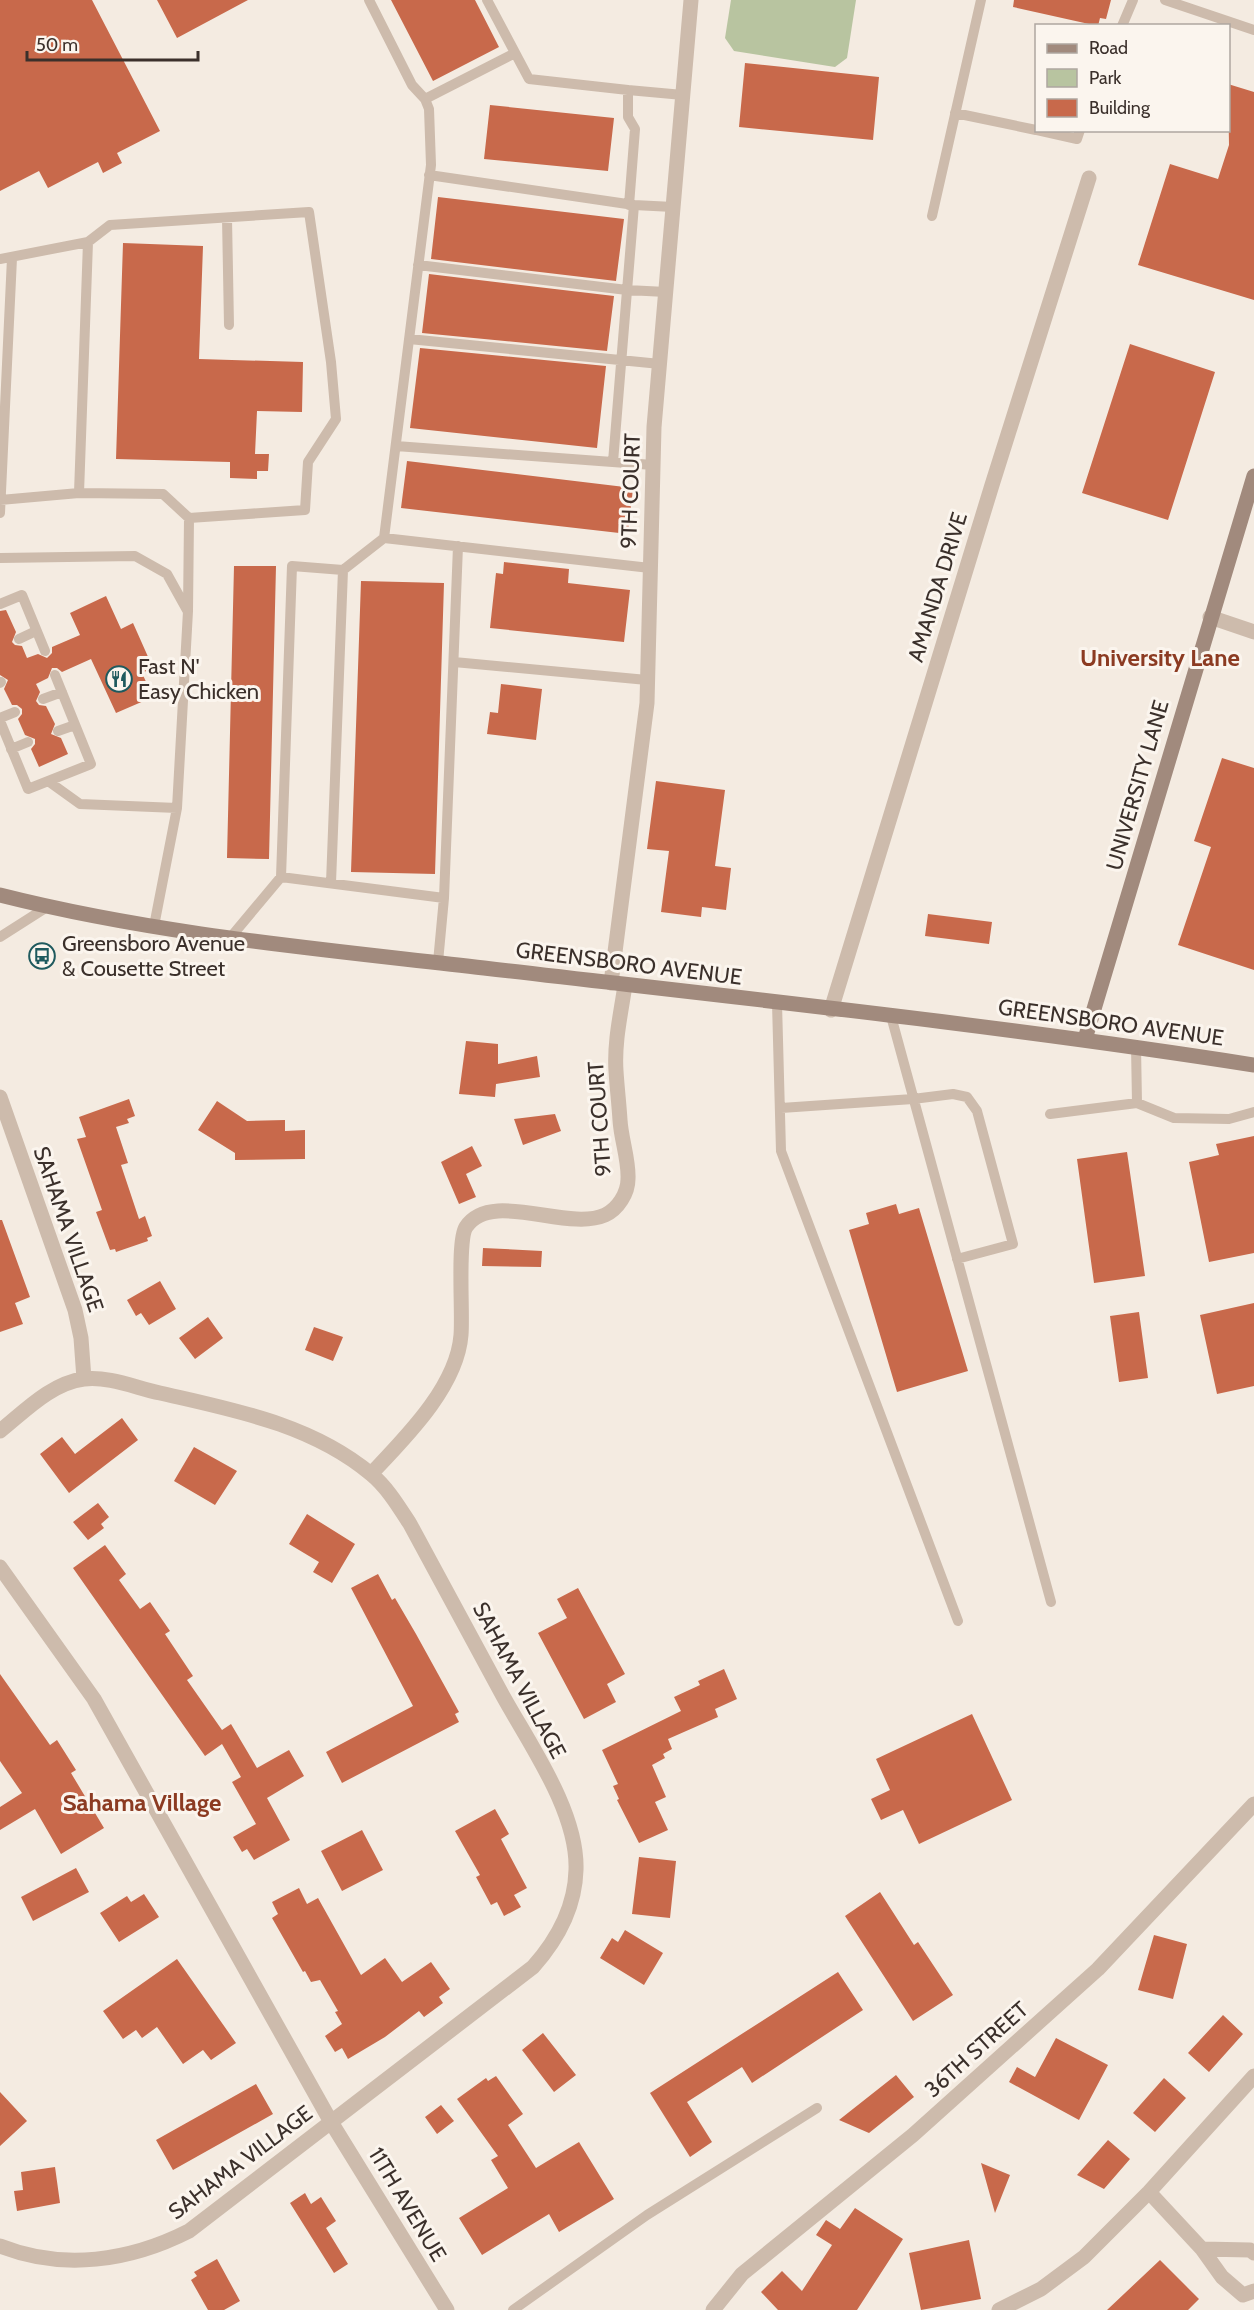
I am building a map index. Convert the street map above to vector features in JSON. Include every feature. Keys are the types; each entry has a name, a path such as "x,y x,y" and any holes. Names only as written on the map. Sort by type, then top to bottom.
{"main road":[{"name":"UNIVERSITY LANE","path":"1085,1039 1254,476"},
{"path":"0,882 23,901"},
{"name":"GREENSBORO AVENUE","path":"0,895 47,907 154,927 230,938 1085,1039 1254,1065"}],"street":[{"name":"9TH COURT","path":"371,1474 426,1412 452,1364 461,1338 461,1244 465,1228 478,1215 502,1210 578,1219 604,1215 620,1204 628,1180 616,1070 618,984 647,703 653,465 691,0"},
{"name":"AMANDA DRIVE","path":"831,1010 1089,178"},
{"path":"1210,617 1254,632"},
{"name":"SAHAMA VILLAGE","path":"0,1097 75,1310 81,1338 84,1379"},
{"name":"SAHAMA VILLAGE","path":"0,1431 51,1390 84,1379 115,1381 275,1422 310,1436 371,1474 395,1500 410,1524 553,1789 573,1840 576,1868 574,1896 565,1922 552,1946 533,1967 189,2231 163,2244 111,2258 56,2260 0,2246"},
{"name":"SAHAMA VILLAGE","path":"0,1567 94,1699 331,2122"},
{"name":"36TH STREET","path":"713,2310 742,2274 913,2135 1098,1968 1254,1804"},
{"path":"999,2310 1063,2275 1149,2192 1254,2076"},
{"name":"11TH AVENUE","path":"331,2122 447,2310"},
{"path":"1149,2192 1202,2249 1222,2277 1243,2295 1254,2291"},
{"path":"1202,2249 1250,2250 1254,2253"}],"lane":[{"path":"369,0 412,85 425,99 429,109 429,175 384,538"},
{"path":"487,0 529,79 683,95"},
{"path":"932,216 981,0"},
{"path":"1123,24 1133,0"},
{"path":"1165,0 1254,30"},
{"path":"425,99 515,53"},
{"path":"613,462 632,205 634,129 628,117 628,90"},
{"path":"955,113 1035,130"},
{"path":"1046,132 1077,139 1079,132"},
{"path":"429,175 632,205 673,207"},
{"path":"0,259 88,242 110,225 309,212 331,362 336,419 308,462 304,510 189,518 163,495 80,493 1,500"},
{"path":"227,218 229,325"},
{"path":"80,493 88,242"},
{"path":"0,513 12,258"},
{"path":"418,265 627,290 666,292"},
{"path":"409,339 621,362 660,364"},
{"path":"396,446 653,465"},
{"path":"154,927 177,808 188,611 189,518"},
{"path":"230,938 281,877 292,566 343,570 384,538 650,568"},
{"path":"438,962 444,898 458,546"},
{"path":"0,558 135,556 167,574 188,611"},
{"path":"331,883 343,570"},
{"path":"0,604 22,595 45,651"},
{"path":"19,639 36,631"},
{"path":"454,662 647,680"},
{"path":"15,712 0,719 28,789 91,764 55,675"},
{"path":"43,699 62,692"},
{"path":"58,730 75,724"},
{"path":"11,749 28,742"},
{"path":"48,781 80,804 177,808"},
{"path":"281,877 444,898"},
{"path":"0,937 47,907"},
{"path":"777,1003 781,1151 958,1621"},
{"path":"891,1016 1051,1602"},
{"path":"1136,1046 1137,1103"},
{"path":"781,1108 913,1100 953,1094 967,1097 977,1111 1013,1244 957,1259"},
{"path":"1050,1114 1137,1103 1174,1118 1229,1119 1254,1112"},
{"path":"513,2310 647,2215 817,2108"}],"green space":[{"path":"731,0 856,0 847,58 835,67 734,51 725,38"}],"building":[{"path":"0,0 92,0 160,131 117,153 122,163 103,173 98,162 48,188 39,171 0,191"},
{"path":"157,0 248,0 177,38"},
{"path":"391,0 475,0 499,47 433,81"},
{"path":"1014,0 1111,0 1106,19 1100,18 1098,24 1089,24 1013,7"},
{"path":"745,63 879,77 873,140 739,127"},
{"path":"1230,85 1254,92 1254,300 1138,265 1170,164 1218,179 1229,145"},
{"path":"490,105 614,118 608,171 484,159"},
{"path":"438,197 624,219 616,281 431,259"},
{"path":"123,243 203,246 199,359 303,362 302,412 257,411 255,454 269,454 268,471 257,471 257,479 230,478 230,462 116,459"},
{"path":"429,274 614,296 607,351 422,333"},
{"path":"1130,344 1215,372 1168,520 1082,493"},
{"path":"420,348 606,366 597,448 410,428"},
{"path":"407,461 633,488 628,534 401,508"},
{"path":"504,562 569,569 568,583 630,590 624,642 490,628 496,573 503,574"},
{"path":"234,566 276,566 269,859 227,858"},
{"path":"361,581 444,583 435,874 351,872"},
{"path":"106,596 121,629 133,623 153,668 142,673 153,697 116,713 91,659 62,672 57,668 52,668 48,678 36,684 40,692 36,701 39,705 46,706 55,724 51,734 61,738 68,754 39,767 31,749 35,744 35,739 25,735 18,719 22,714 22,709 17,705 12,705 4,689 8,680 0,675 0,611 6,610 16,632 12,642 22,646 27,658 38,654 47,658 52,653 52,647 80,635 70,613"},
{"path":"501,684 542,689 536,740 487,734 490,712 498,713"},
{"path":"1222,758 1254,768 1254,970 1178,945 1211,847 1194,841"},
{"path":"656,781 725,790 715,866 731,868 726,910 702,907 701,917 661,912 669,851 647,849"},
{"path":"928,914 992,922 989,944 925,936"},
{"path":"466,1041 498,1044 498,1064 537,1056 540,1077 496,1084 495,1097 459,1094"},
{"path":"129,1099 135,1116 127,1119 129,1123 116,1127 128,1163 121,1165 139,1219 145,1216 152,1236 147,1238 148,1241 116,1252 115,1249 110,1250 96,1212 102,1210 77,1139 86,1137 79,1117"},
{"path":"217,1101 247,1121 285,1120 285,1131 305,1130 305,1159 235,1160 235,1153 198,1130"},
{"path":"555,1114 561,1131 523,1145 514,1119"},
{"path":"1254,1136 1254,1253 1209,1262 1189,1162 1219,1155 1216,1144"},
{"path":"472,1146 482,1166 466,1174 476,1197 459,1204 441,1162"},
{"path":"1127,1152 1145,1276 1094,1283 1077,1159"},
{"path":"896,1204 899,1214 919,1208 968,1371 897,1392 849,1230 869,1224 866,1213"},
{"path":"0,1220 2,1220 30,1297 15,1303 23,1324 0,1332"},
{"path":"483,1248 542,1251 541,1267 482,1266"},
{"path":"160,1281 176,1309 149,1325 141,1313 136,1316 127,1300"},
{"path":"1254,1303 1254,1386 1217,1394 1200,1315"},
{"path":"1139,1312 1148,1378 1119,1382 1110,1316"},
{"path":"208,1317 223,1338 195,1359 179,1338"},
{"path":"314,1327 343,1337 333,1361 305,1350"},
{"path":"122,1418 138,1440 69,1493 40,1454 62,1437 75,1454"},
{"path":"194,1447 237,1471 215,1505 174,1481"},
{"path":"98,1503 109,1517 101,1524 104,1528 88,1540 73,1522"},
{"path":"307,1514 355,1544 332,1583 313,1572 319,1562 289,1544"},
{"path":"105,1545 126,1574 119,1580 140,1609 150,1602 170,1631 165,1634 193,1676 187,1680 222,1730 231,1724 257,1768 289,1750 304,1776 267,1798 290,1840 254,1860 247,1849 242,1852 233,1837 256,1824 232,1782 241,1777 222,1744 205,1756 73,1568"},
{"path":"378,1574 392,1600 395,1598 459,1712 455,1714 459,1722 342,1783 326,1752 413,1706 351,1588"},
{"path":"578,1588 625,1674 607,1684 616,1702 584,1719 538,1633 567,1618 557,1599"},
{"path":"724,1669 737,1699 715,1709 718,1717 668,1739 672,1749 663,1754 665,1758 652,1765 666,1797 655,1802 668,1830 639,1843 617,1800 619,1799 613,1786 618,1784 602,1750 681,1711 674,1697 700,1685 698,1681"},
{"path":"0,1674 50,1745 57,1740 76,1770 71,1773 104,1828 61,1854 35,1809 0,1830 0,1807 22,1793 0,1761"},
{"path":"972,1714 1012,1800 919,1844 903,1810 881,1820 871,1799 890,1790 876,1759"},
{"path":"495,1809 509,1834 501,1839 527,1888 514,1895 521,1907 504,1916 497,1902 491,1905 476,1877 480,1875 455,1831"},
{"path":"362,1830 383,1870 342,1891 321,1851"},
{"path":"639,1857 676,1861 670,1918 632,1914"},
{"path":"76,1868 89,1892 33,1921 21,1897"},
{"path":"299,1888 307,1904 318,1898 361,1975 385,1958 402,1982 431,1962 450,1989 439,1997 443,2003 424,2017 419,2011 385,2037 348,2059 342,2048 335,2052 325,2036 342,2024 335,2012 338,2011 320,1980 311,1982 305,1971 303,1972 272,1918 278,1914 272,1902"},
{"path":"880,1892 914,1945 918,1942 953,1995 913,2021 845,1916"},
{"path":"144,1894 159,1917 119,1942 100,1913 127,1896 131,1902"},
{"path":"625,1930 663,1953 644,1985 600,1958 612,1938 618,1942"},
{"path":"1154,1935 1187,1944 1173,1999 1138,1990"},
{"path":"177,1959 236,2043 211,2060 203,2050 183,2064 157,2027 142,2038 136,2030 123,2039 103,2011"},
{"path":"838,1972 863,2010 752,2083 742,2067 687,2102 712,2142 690,2157 650,2093"},
{"path":"1223,2015 1243,2034 1209,2072 1188,2053"},
{"path":"543,2033 576,2075 554,2092 522,2050"},
{"path":"1056,2038 1108,2065 1079,2120 1009,2082 1017,2067 1035,2077"},
{"path":"896,2075 914,2097 869,2133 839,2120"},
{"path":"496,2076 523,2114 508,2125 536,2168 579,2142 614,2199 559,2232 549,2214 482,2255 459,2218 508,2188 491,2160 498,2156 457,2099 486,2078 488,2081"},
{"path":"1164,2078 1186,2098 1155,2132 1133,2113"},
{"path":"256,2084 273,2114 173,2170 156,2140"},
{"path":"0,2092 27,2121 0,2146"},
{"path":"441,2105 454,2121 437,2134 425,2117"},
{"path":"1108,2140 1130,2159 1104,2189 1077,2175"},
{"path":"981,2163 1010,2175 995,2213"},
{"path":"55,2167 60,2203 17,2211 14,2191 23,2190 21,2172"},
{"path":"305,2193 311,2204 321,2197 336,2221 326,2228 348,2264 334,2273 290,2203"},
{"path":"855,2208 903,2239 857,2310 778,2310 761,2292 782,2271 802,2291 832,2245 816,2235 826,2220 840,2229"},
{"path":"969,2240 981,2299 921,2310 909,2253"},
{"path":"217,2259 240,2301 224,2310 208,2310 191,2280 197,2276 194,2272"},
{"path":"1160,2260 1199,2299 1188,2310 1107,2310"}],"place":[{"name":"Fast N' Easy Chicken","path":"119,679"},
{"name":"Greensboro Avenue & Cousette Street","path":"42,956"}],"district":[{"name":"University Lane","path":"1160,658"},
{"name":"Sahama Village","path":"142,1803"}]}
